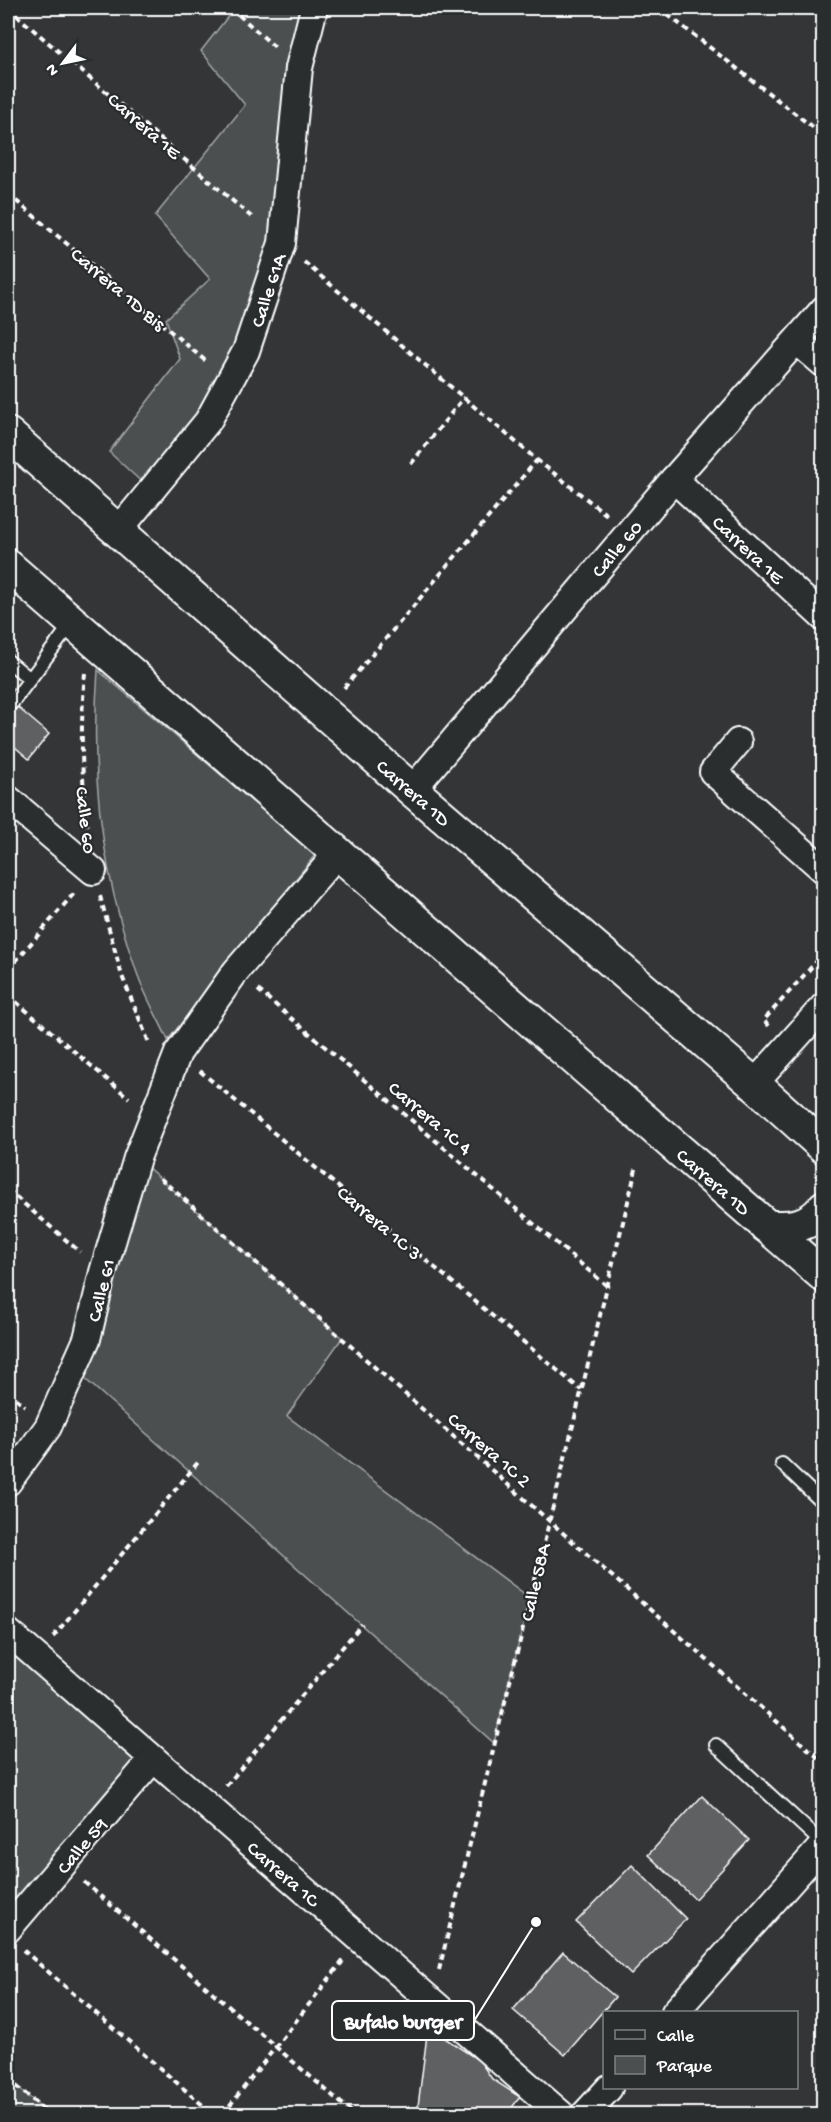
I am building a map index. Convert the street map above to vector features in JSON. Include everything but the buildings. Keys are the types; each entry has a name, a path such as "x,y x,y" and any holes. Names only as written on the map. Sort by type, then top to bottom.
{"street":[{"name":"Calle 61A","path":"118,531 208,421 246,351 282,243 299,68 314,8"},
{"name":"Calle 60","path":"412,790 674,479 824,309"},
{"path":"796,341 824,364"},
{"name":"Carrera 1D","path":"8,434 412,790 824,1147"},
{"name":"Carrera 1E","path":"674,479 824,618"},
{"name":"Carrera 1D","path":"8,567 824,1276"},
{"path":"738,742 713,772 824,870"},
{"path":"8,799 93,871"},
{"name":"Calle 61","path":"8,1482 48,1427 87,1339 137,1158 178,1053 236,971 337,854"},
{"path":"754,1084 824,1006"},
{"path":"766,1226 786,1228 806,1223 824,1207"},
{"name":"Carrera 1C","path":"8,1632 561,2115"},
{"name":"Calle 59","path":"12,1937 64,1865 153,1759"},
{"path":"677,2011 823,1844"},
{"path":"585,2115 608,2089"}],"lane":[{"path":"12,703 30,679 84,632"},
{"path":"8,661 30,679"},
{"path":"782,1464 824,1504"},
{"path":"716,1745 823,1844"}],"path":[{"name":"Carrera 1E","path":"8,8 537,460 629,532"},
{"path":"231,8 299,68"},
{"path":"660,8 824,136"},
{"name":"Carrera 1D Bis","path":"8,194 231,382"},
{"path":"411,464 464,397"},
{"path":"324,712 537,460"},
{"name":"Calle 60","path":"8,970 93,871 82,781 81,716 86,664 84,632"},
{"path":"93,871 122,976 166,1085"},
{"name":"Carrera 1C 4","path":"236,971 607,1286"},
{"path":"8,995 153,1118"},
{"name":"Carrera 1C 3","path":"178,1053 581,1390"},
{"name":"Carrera 1C 2","path":"137,1158 824,1763"},
{"name":"Calle 58A","path":"431,2000 637,1165"},
{"path":"8,1190 104,1272"},
{"path":"36,1657 200,1460"},
{"path":"208,1808 362,1624"},
{"path":"64,1865 354,2115"},
{"path":"12,1937 213,2115"},
{"path":"223,2115 274,2046 360,1939"},
{"path":"8,2079 49,2115"}],"green space":[{"path":"231,8 314,8 282,243 231,382 147,487 109,452 180,359 166,319 210,279 155,216 245,105 201,51 233,10"},
{"path":"98,670 315,855 168,1040 137,973 115,899 107,861 101,823 96,747"},
{"path":"137,1158 342,1338 287,1416 530,1598 494,1743 74,1369"},
{"path":"8,1632 153,1759 8,1929"},
{"path":"8,2079 49,2114 8,2114"}],"place":[{"name":"Bufalo burger","path":"536,1922"}]}
